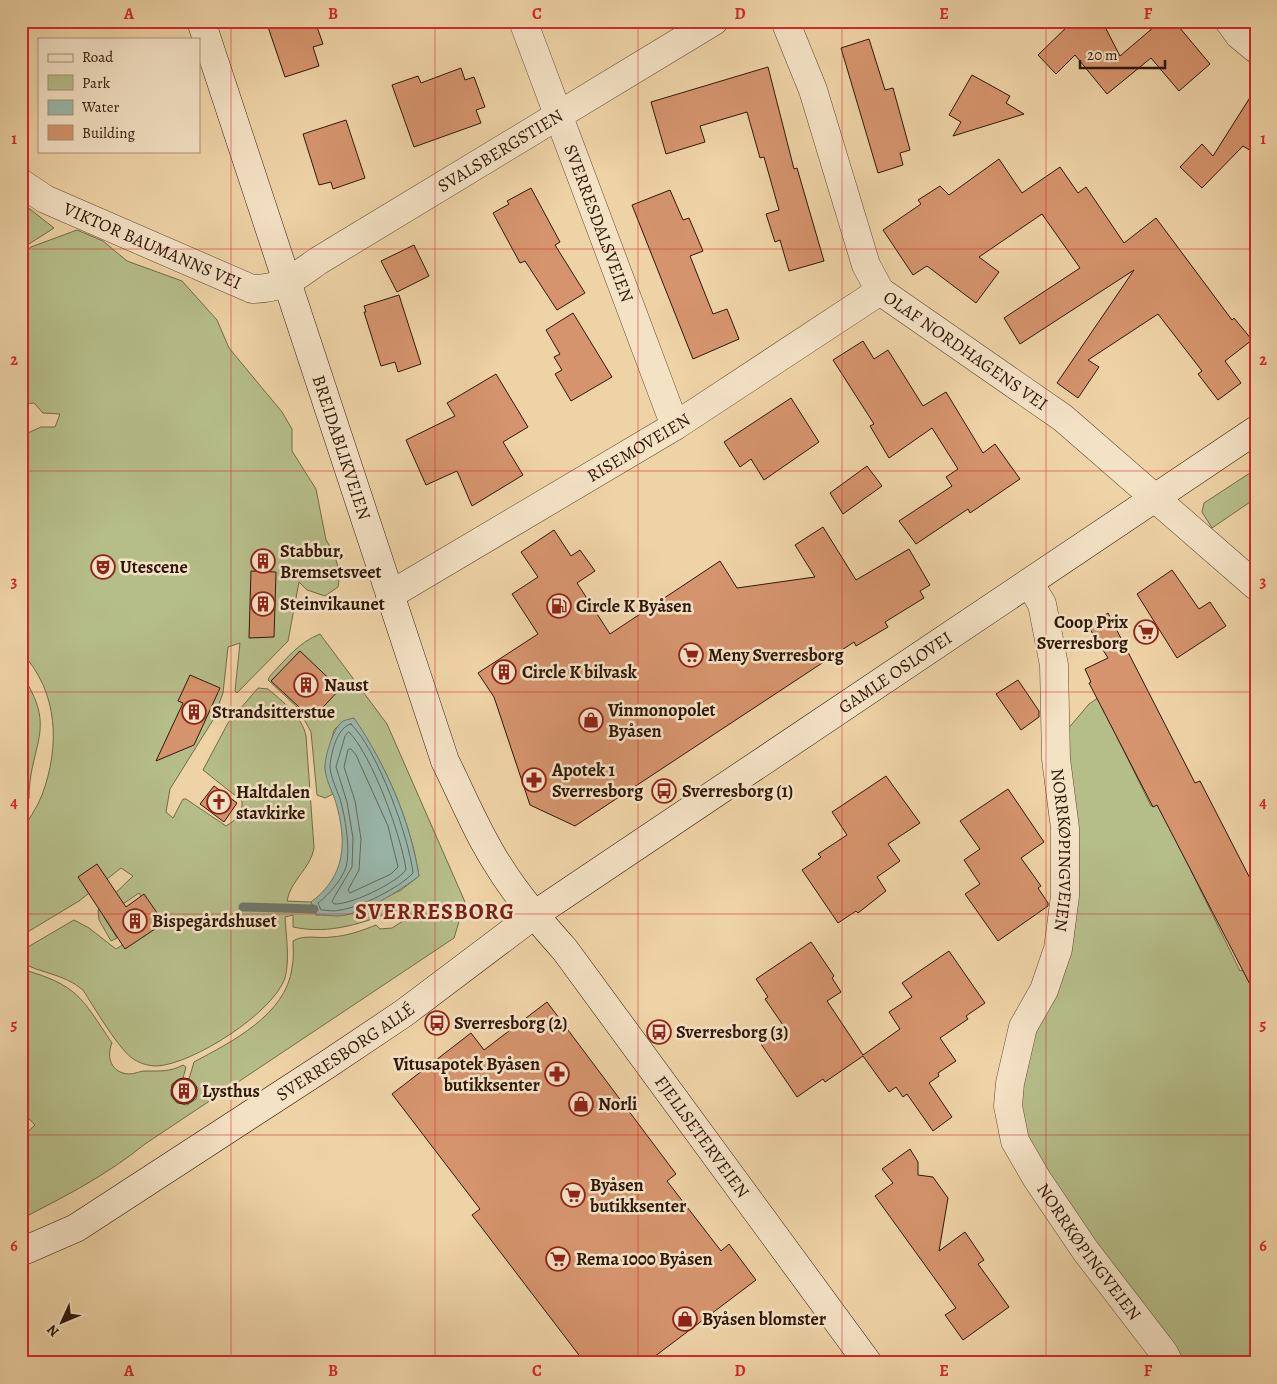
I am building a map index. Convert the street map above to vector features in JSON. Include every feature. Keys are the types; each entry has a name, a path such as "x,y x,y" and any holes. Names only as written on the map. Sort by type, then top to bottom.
{"street":[{"name":"BREIDABLIKVEIEN","path":"201,21 445,761 500,868 534,915"},
{"name":"SVERRESDALSVEIEN","path":"523,21 675,426"},
{"name":"SVALSBERGSTIEN","path":"288,282 318,261 714,21"},
{"name":"OLAF NORDHAGENS VEI","path":"785,21 813,90 866,265 880,291 1063,418 1256,586"},
{"path":"1229,21 1239,35 1256,49"},
{"name":"VIKTOR BAUMANNS VEI","path":"21,183 45,199 252,289 271,289 288,282"},
{"name":"RISEMOVEIEN","path":"390,594 675,426 880,291"},
{"name":"GAMLE OSLOVEI","path":"534,915 1030,584 1256,430"},
{"name":"NORRKØPINGVEIEN","path":"1030,584 1042,604 1054,665 1056,759 1065,828 1065,896 1058,949 1044,990 1023,1027 1010,1083 1008,1106 1015,1141 1037,1179 1085,1250 1164,1353 1169,1363"},
{"name":"SVERRESBORG ALLÉ","path":"21,1252 76,1228 215,1138 404,1013 534,915"},
{"name":"FJELLSETERVEIEN","path":"534,915 565,950 868,1363"}],"green space":[{"path":"21,202 54,228 21,249"},
{"path":"77,230 103,241 127,261 182,281 217,320 229,348 282,412 292,429 292,451 316,489 326,540 334,553 340,574 338,587 325,596 307,590 299,582 288,641 237,693 235,691 240,643 228,647 223,693 213,720 170,789 166,812 173,818 183,799 186,799 226,826 238,816 242,801 203,770 228,723 258,688 268,689 286,704 296,716 306,736 314,848 309,862 292,887 287,901 311,902 316,915 360,910 401,890 419,876 410,834 395,794 376,755 354,719 342,722 334,730 325,767 333,794 325,798 317,795 311,732 298,708 268,680 293,652 312,637 320,634 387,724 465,902 454,938 145,1144 116,1166 69,1194 21,1219 21,1138 35,1125 21,1111 21,969 67,987 85,1004 112,1043 110,1059 118,1071 133,1074 143,1071 169,1070 183,1065 186,1067 183,1078 172,1084 171,1095 177,1103 187,1105 196,1099 198,1088 189,1079 194,1062 240,1036 268,1013 279,1000 288,985 292,968 293,941 306,937 343,936 376,925 380,929 392,928 403,921 403,914 399,909 360,923 321,930 293,927 293,915 285,917 287,963 285,978 278,992 249,1021 210,1047 172,1063 157,1066 143,1064 135,1060 122,1048 83,990 68,980 21,962 21,951 74,920 89,928 116,949 158,923 139,893 104,917 117,938 111,941 99,920 98,910 133,876 121,868 79,901 21,936 21,834 42,795 48,777 52,758 53,721 43,684 34,668 21,652 21,436 41,427 55,427 60,414 43,413 34,403 21,404 21,255 31,247"},
{"path":"1256,469 1256,498 1212,528 1202,512 1204,503"},
{"path":"21,674 32,693 38,709 40,723 30,780 29,799 26,801 21,812"},
{"path":"1098,698 1151,806 1158,803 1240,971 1248,968 1256,985 1256,1363 1168,1363 1029,1151 1010,1083 1065,896 1056,743 1089,704"}],"water":[{"path":"354,718 366,736 395,794 410,834 419,876 391,895 359,911 339,916 316,915 311,902 323,892 337,870 342,845 340,817 327,780 325,761 336,729 343,721"}],"building":[{"path":"266,21 315,21 323,44 313,47 319,66 285,77"},
{"path":"1073,21 1102,21 1120,56 1161,21 1174,21 1210,64 1179,91 1151,58 1107,94 1075,55 1056,74 1038,55"},
{"path":"869,39 885,90 893,88 910,150 900,153 903,165 878,173 841,48"},
{"path":"768,67 794,169 797,168 824,261 789,271 780,240 775,242 766,214 779,210 764,157 760,158 747,112 700,126 705,142 666,154 651,102"},
{"path":"461,68 465,80 474,77 485,107 476,110 481,123 414,147 392,85 418,76 421,83"},
{"path":"972,75 1010,96 1006,103 1024,114 953,136 961,122 949,115"},
{"path":"1256,88 1256,154 1243,146 1202,188 1180,167 1202,144 1213,156"},
{"path":"346,120 365,178 333,189 331,182 319,185 303,134"},
{"path":"999,159 1022,193 1060,167 1078,193 1086,187 1124,243 1156,218 1232,320 1234,318 1252,340 1225,361 1241,383 1218,400 1198,374 1202,371 1158,314 1088,360 1099,367 1078,398 1057,383 1134,270 1020,344 1004,318 1080,268 1042,214 979,257 999,272 976,303 927,266 913,275 883,230 921,204 918,200 940,186 949,195"},
{"path":"531,188 560,242 555,245 585,293 557,310 525,261 520,263 493,213 509,204 507,201"},
{"path":"670,190 683,220 689,218 703,251 690,256 713,314 727,309 739,339 693,359 632,205"},
{"path":"414,245 429,276 397,292 381,261"},
{"path":"399,295 421,364 398,372 395,362 381,366 364,312 366,312 364,306"},
{"path":"573,313 612,377 571,401 555,374 562,370 554,357 560,354 546,330"},
{"path":"863,341 874,359 888,350 923,406 946,392 983,453 995,444 1020,479 970,513 968,509 916,544 899,521 952,486 946,477 958,469 932,428 889,458 870,426 874,424 833,360"},
{"path":"496,374 528,427 503,442 523,475 472,506 457,471 426,485 406,440 455,416 447,403"},
{"path":"791,398 819,442 764,480 751,459 740,467 724,442"},
{"path":"867,466 882,486 843,514 830,493"},
{"path":"823,527 856,580 909,549 930,585 920,591 924,598 885,622 888,627 856,646 854,642 575,826 530,805 494,697 478,673 538,634 512,594 538,577 521,552 554,530 571,556 580,550 595,571 577,583 610,634 720,561 737,588 815,577 795,545"},
{"path":"1172,570 1199,609 1210,602 1226,626 1177,658 1137,594"},
{"name":"Steinvikaunet","path":"251,571 276,572 274,637 249,638"},
{"path":"1108,613 1195,783 1200,781 1256,890 1256,996 1157,805 1153,807 1089,683 1091,682 1085,669 1108,658 1088,626"},
{"name":"Naust","path":"300,651 340,689 312,719 271,681"},
{"name":"Strandsitterstue","path":"190,675 220,688 194,745 156,761 183,703 178,701"},
{"path":"1018,680 1039,711 1039,717 1021,730 996,694"},
{"path":"886,776 920,823 888,844 900,861 877,877 886,891 858,913 856,911 838,923 802,870 821,857 818,854 847,835 832,812"},
{"name":"Haltdalen stavkirke","path":"214,786 237,803 224,822 200,804"},
{"path":"1008,789 1044,842 1021,858 1041,886 1038,888 1048,906 998,941 965,894 980,884 964,860 980,849 960,821"},
{"path":"97,864 126,907 144,894 164,923 125,949 78,877"},
{"path":"811,942 834,976 832,978 841,992 827,1001 863,1055 900,1029 889,1012 912,997 902,983 949,951 985,1003 966,1016 968,1019 940,1038 956,1061 938,1073 939,1076 929,1083 952,1117 933,1131 907,1094 903,1097 896,1087 889,1092 863,1056 825,1082 823,1079 797,1097 761,1044 785,1028 765,999 768,997 756,979"},
{"name":"Byåsen butikksenter","path":"547,1002 676,1174 667,1181 721,1251 729,1244 756,1280 646,1363 585,1363 472,1215 480,1209 392,1094 471,1033 484,1050"},
{"name":"Lysthus","path":"184,1078 193,1082 197,1091 193,1100 184,1104 175,1100 171,1091 175,1082"},
{"path":"910,1149 918,1162 918,1175 933,1177 948,1198 939,1251 965,1232 984,1260 978,1264 1009,1307 963,1340 945,1315 956,1308 875,1196 893,1183 882,1169"}],"waterway":[{"path":"243,907 314,909"}],"place":[{"name":"Stabbur, Bremsetsveet","path":"263,561"},
{"name":"Utescene","path":"103,567"},
{"name":"Steinvikaunet","path":"263,604"},
{"name":"Circle K Byåsen","path":"559,606"},
{"name":"Coop Prix Sverresborg","path":"1146,632"},
{"name":"Meny Sverresborg","path":"691,655"},
{"name":"Circle K bilvask","path":"504,672"},
{"name":"Naust","path":"306,685"},
{"name":"Strandsitterstue","path":"194,712"},
{"name":"Vinmonopolet Byåsen","path":"591,720"},
{"name":"Apotek 1 Sverresborg","path":"534,780"},
{"name":"Sverresborg (1)","path":"664,791"},
{"name":"Haltdalen stavkirke","path":"219,802"},
{"name":"Bispegårdshuset","path":"135,921"},
{"name":"Sverresborg (2)","path":"437,1023"},
{"name":"Sverresborg (3)","path":"659,1032"},
{"name":"Vitusapotek Byåsen butikksenter","path":"557,1074"},
{"name":"Lysthus","path":"184,1091"},
{"name":"Norli","path":"581,1104"},
{"name":"Byåsen butikksenter","path":"573,1195"},
{"name":"Rema 1000 Byåsen","path":"558,1259"},
{"name":"Byåsen blomster","path":"685,1319"}],"district":[{"name":"SVERRESBORG","path":"435,911"}]}
